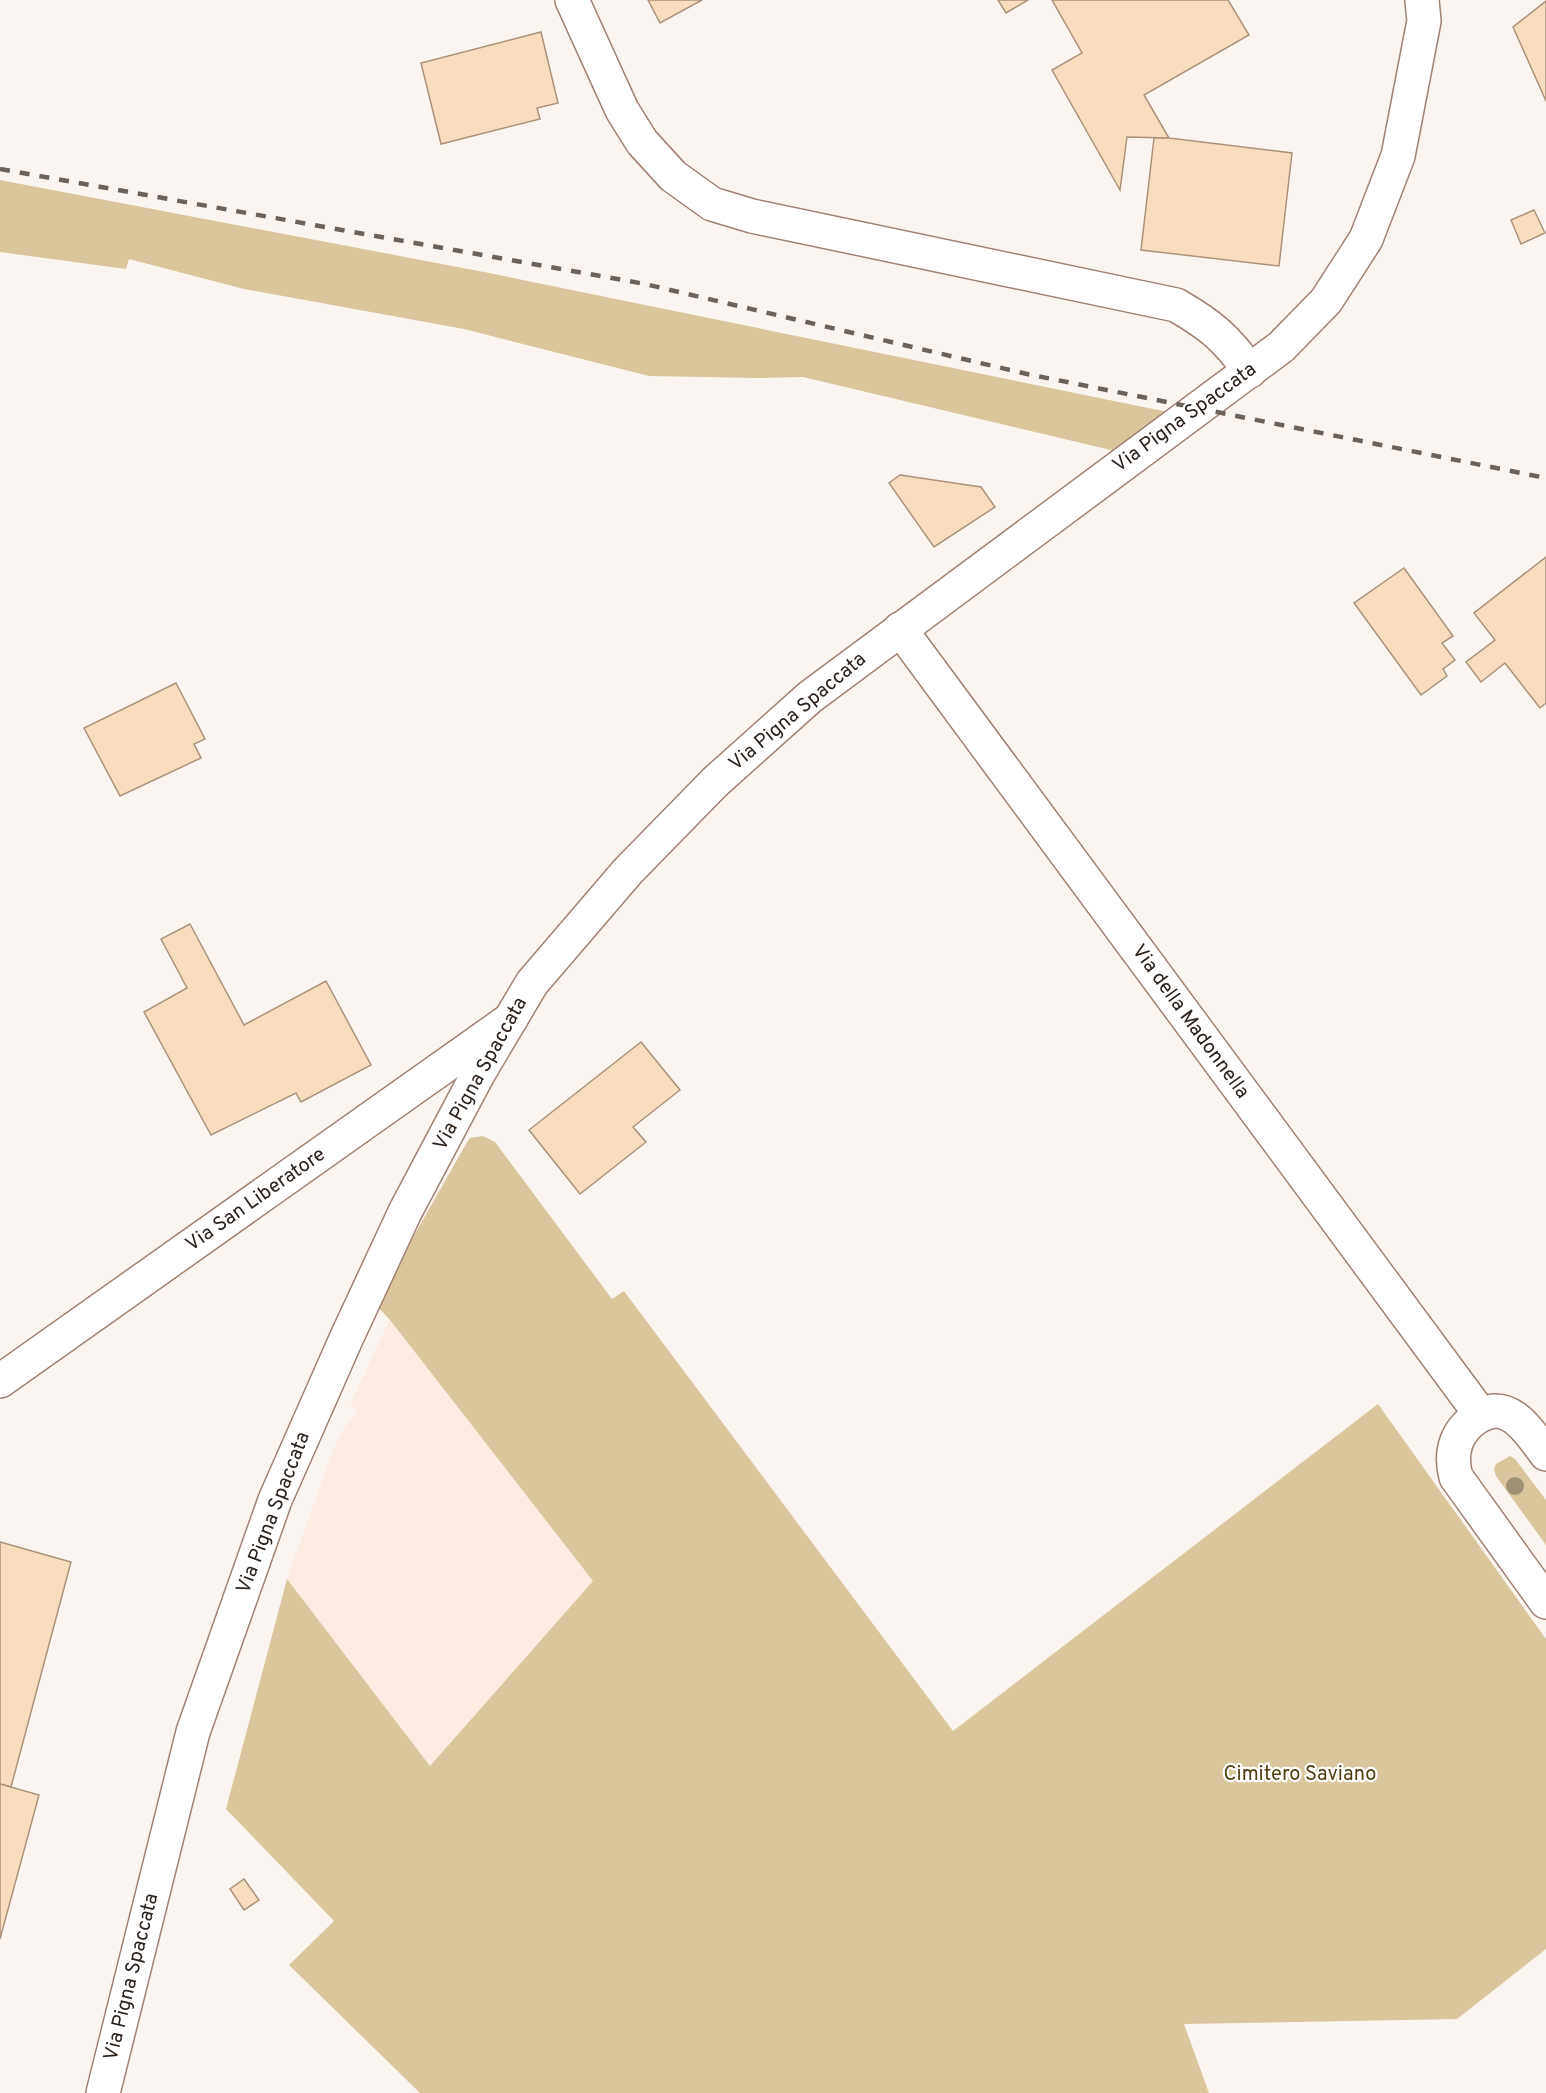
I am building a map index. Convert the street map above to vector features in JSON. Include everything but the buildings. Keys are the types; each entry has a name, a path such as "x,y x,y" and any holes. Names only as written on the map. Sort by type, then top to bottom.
{"street":[{"path":"572,0 622,110 642,142 673,176 712,204 752,216 1176,305 1207,323 1231,345 1250,371"},
{"name":"Via Pigna Spaccata","path":"103,2093 193,1732 275,1500 405,1212 478,1074 532,983 628,872 715,782 810,697 1250,371 1281,347 1326,301 1366,239 1398,156 1424,21 1422,0"},
{"name":"Via della Madonnella","path":"900,629 1481,1415"},
{"name":"Via San Liberatore","path":"0,1382 511,1019"},
{"path":"1546,1454 1518,1420 1506,1412 1492,1411 1471,1421 1464,1428 1454,1447 1456,1477 1546,1602"}],"shaded area":[{"path":"390,1320 593,1581 430,1766 287,1579 332,1453 345,1427 357,1410 350,1404"}],"green space":[{"path":"0,180 484,272 1168,412 1115,451 803,377 649,376 464,329 244,289 129,259 126,269 0,252"},
{"name":"Cimitero Saviano","path":"483,1136 495,1142 612,1299 624,1291 953,1731 1378,1404 1546,1639 1546,1949 1457,2019 1184,2024 1209,2093 420,2093 289,1965 334,1921 226,1809 287,1579 430,1766 593,1581 390,1320 375,1304 466,1144 470,1138"},
{"path":"1510,1456 1515,1459 1546,1500 1546,1545 1496,1476 1494,1469 1496,1464"}],"railway":[{"path":"0,169 645,284 1027,374 1546,478"}]}
